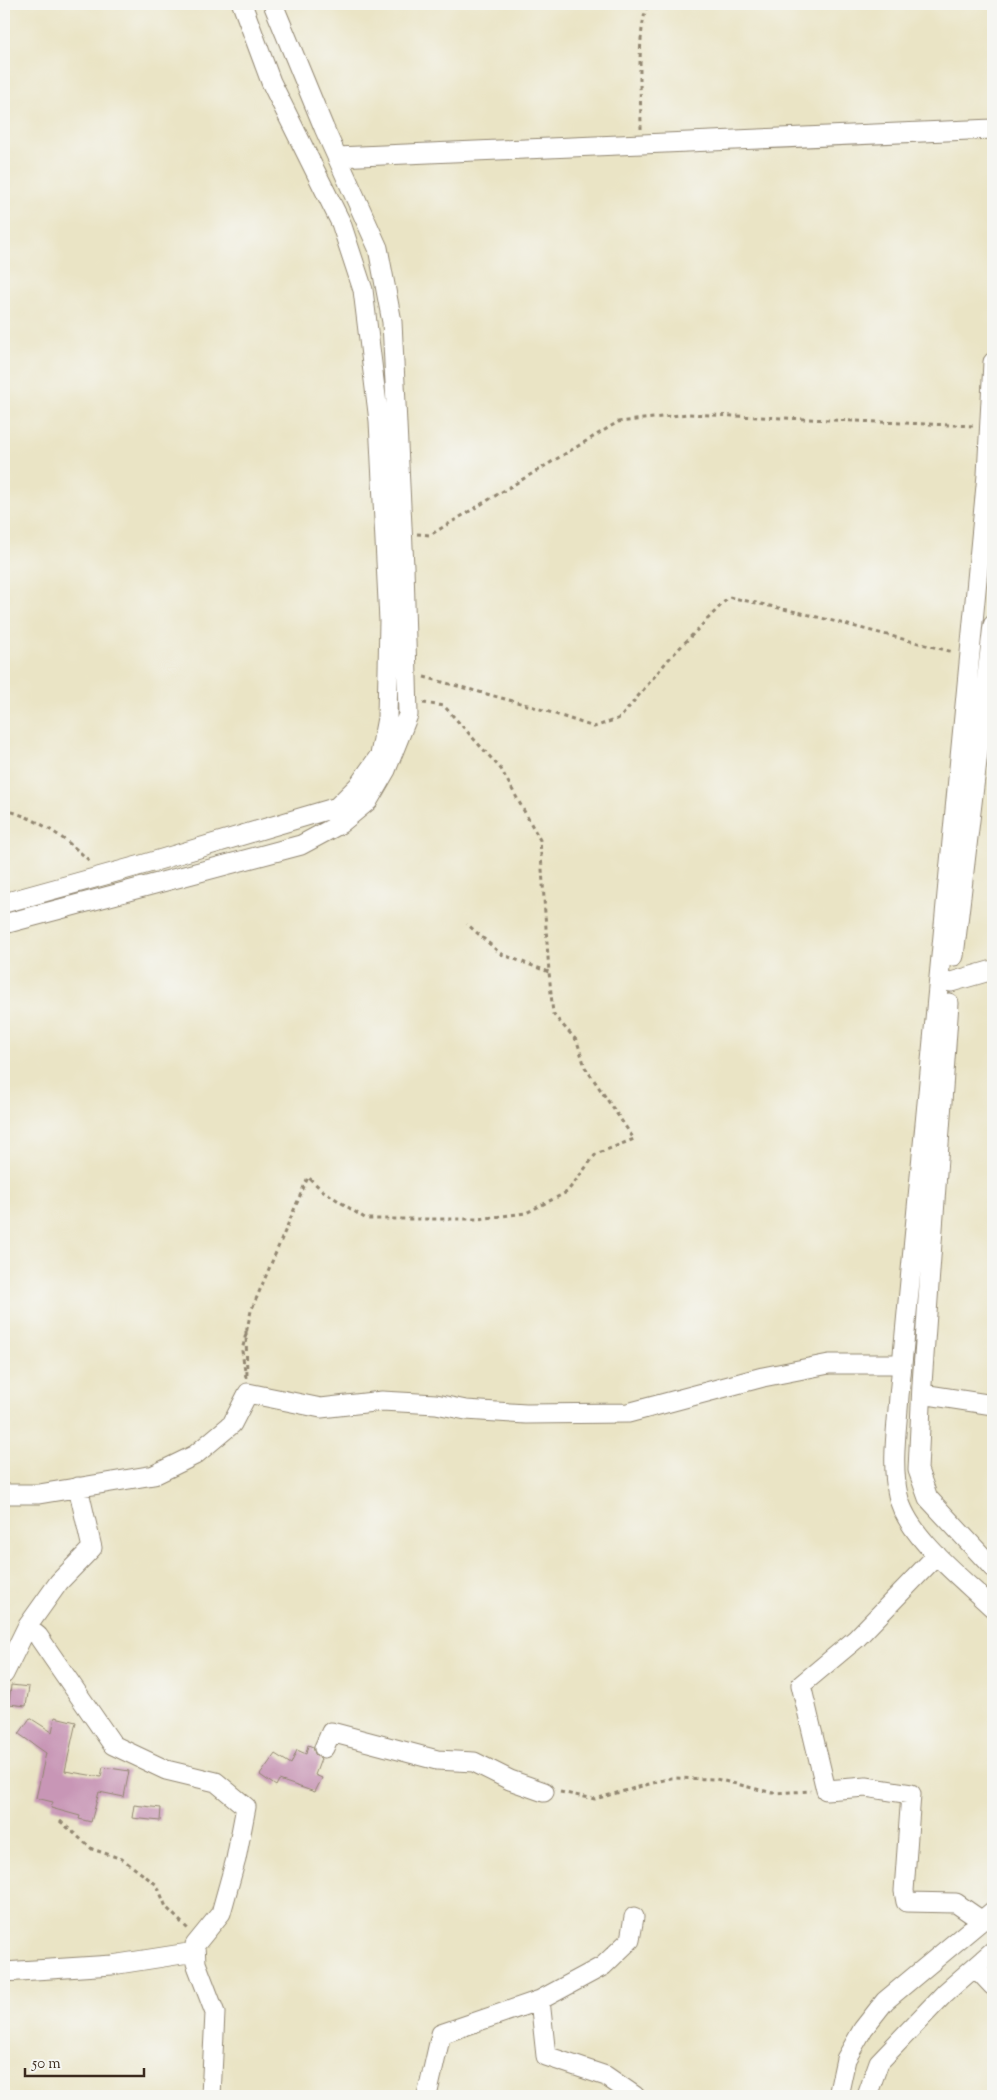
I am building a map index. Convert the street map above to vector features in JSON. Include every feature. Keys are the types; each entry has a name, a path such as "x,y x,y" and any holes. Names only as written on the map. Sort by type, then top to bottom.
{"street":[{"path":"4,903 337,807 358,786 380,755 387,718 389,621 379,421 363,290 341,223 271,82 242,4"},
{"path":"4,924 301,845 340,824 368,800 386,770 408,715 392,322 378,248 337,157 273,4"},
{"path":"337,157 993,129"},
{"path":"993,362 987,476 902,1364 895,1474 898,1497 909,1523 937,1555 993,1608"},
{"path":"993,625 951,982 918,1470 928,1498 993,1568"},
{"path":"951,982 993,970"},
{"path":"4,1494 39,1494 154,1475 195,1455 232,1424 248,1393 321,1408 382,1401 436,1404 466,1410 526,1414 628,1413 764,1377 829,1364 902,1364"},
{"path":"922,1394 993,1405"},
{"path":"4,1674 27,1626 59,1582 92,1548 78,1487"},
{"path":"838,2096 846,2059 863,2029 885,2001 988,1916 956,1902 906,1902 904,1891 911,1794 866,1787 826,1790 802,1685 856,1639 937,1555"},
{"path":"27,1626 38,1636 112,1745 166,1770 216,1782 246,1807 236,1860 221,1913 197,1946 196,1964 215,2013 212,2096"},
{"path":"324,1748 331,1732 437,1760 474,1762 510,1780 544,1792"},
{"path":"427,2096 441,2034 540,2000 603,1966 630,1940 634,1917"},
{"path":"4,1972 112,1965 197,1946"},
{"path":"867,2096 879,2062 945,1993 993,1950"},
{"path":"975,1966 993,1986"},
{"path":"540,2000 546,2056 606,2076 635,2096"}],"path":[{"path":"641,145 642,37 645,10 648,4"},
{"path":"402,532 430,535 618,422 688,414 990,426"},
{"path":"406,673 531,706 594,727 620,718 668,660 729,597 806,614 958,653 970,653"},
{"path":"248,1393 242,1351 251,1311 308,1177 322,1190 366,1219 489,1218 526,1213 567,1192 596,1154 634,1139 585,1067 577,1041 553,1014 540,840 501,769 444,706 407,700"},
{"path":"4,810 22,813 68,841 105,875"},
{"path":"467,924 501,954 549,972"},
{"path":"544,1792 566,1793 595,1799 671,1778 716,1779 773,1793 826,1790"},
{"path":"60,1821 92,1849 122,1859 157,1884 166,1908 197,1946"}],"building":[{"path":"11,1685 29,1687 26,1706 9,1704"},
{"path":"55,1717 76,1722 65,1771 101,1777 103,1767 129,1771 124,1797 99,1792 91,1822 79,1819 80,1816 51,1808 53,1802 36,1798 46,1753 19,1734 30,1718 52,1732"},
{"path":"308,1745 313,1747 315,1754 321,1759 315,1775 322,1778 315,1792 279,1780 276,1786 260,1775 275,1754 291,1764 297,1750 306,1754"},
{"path":"134,1805 161,1808 160,1821 132,1818"}]}
